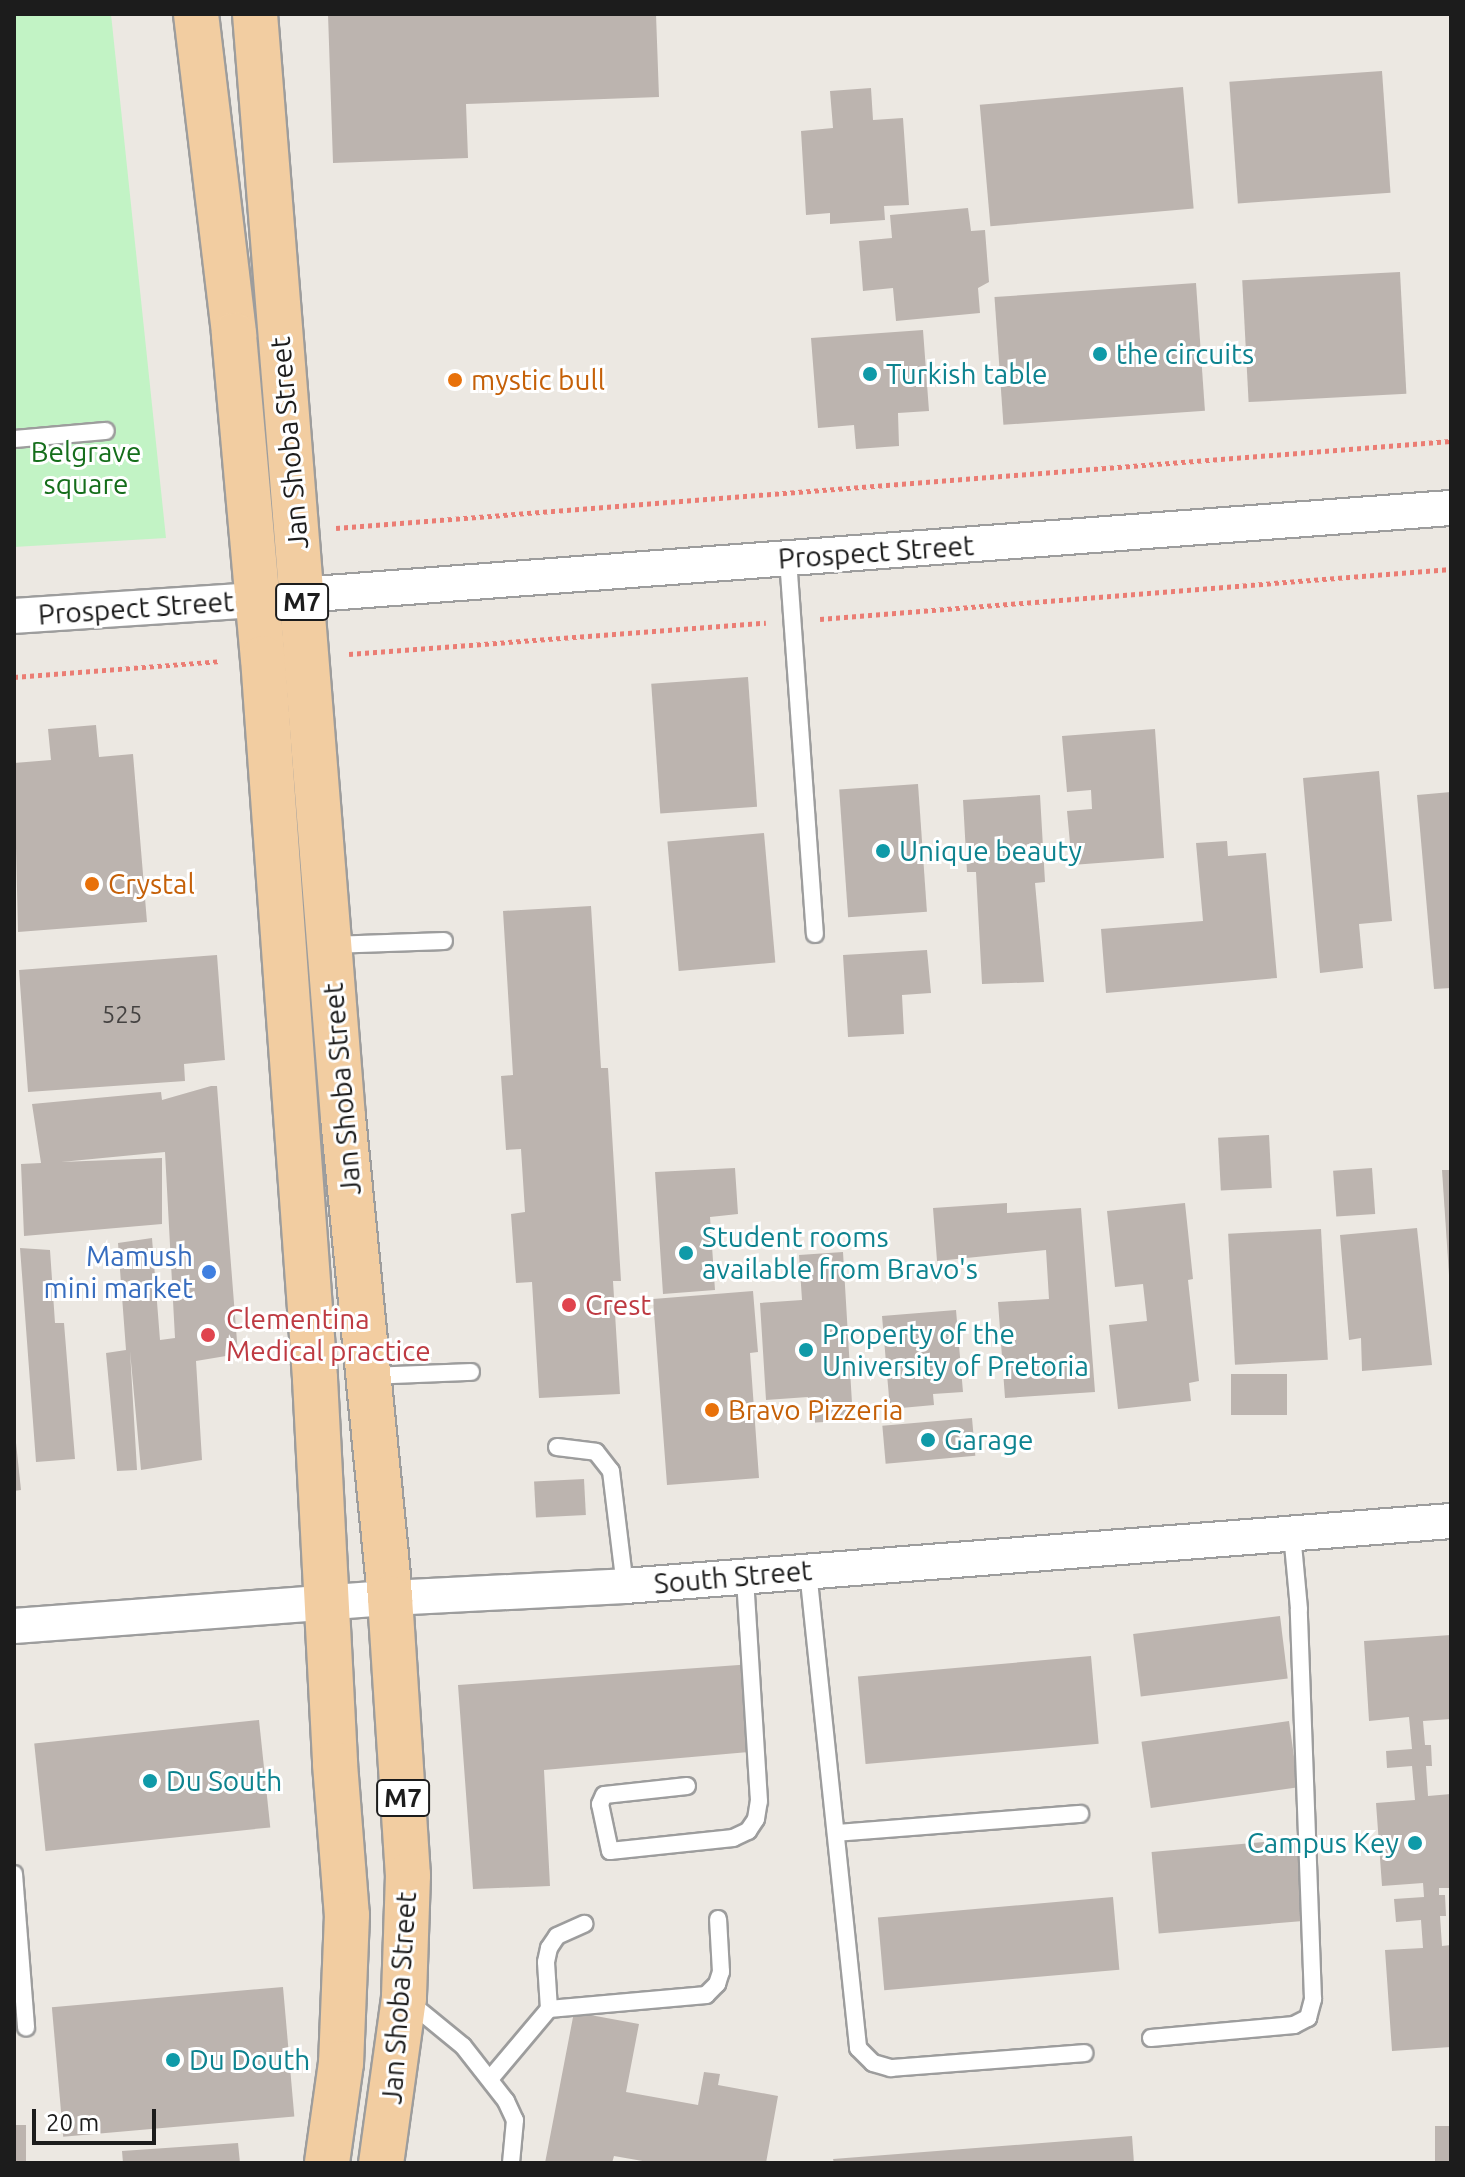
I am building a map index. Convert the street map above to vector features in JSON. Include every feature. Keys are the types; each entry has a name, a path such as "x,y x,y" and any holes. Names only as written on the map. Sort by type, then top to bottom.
{"main road":[{"name":"Jan Shoba Street","path":"196,14 234,335 263,658 315,1379 347,1915 341,2063 327,2163"},
{"name":"Jan Shoba Street","path":"255,14 329,945 390,1598 408,1875 404,1998 381,2163"}],"street":[{"name":"Prospect Street","path":"301,595 1451,508"},
{"name":"Prospect Street","path":"14,616 257,600"},
{"name":"South Street","path":"14,1626 328,1602 625,1586 1451,1521"}],"lane":[{"path":"14,439 106,431"},
{"path":"788,559 815,934"},
{"path":"329,945 444,941"},
{"path":"370,1376 471,1372"},
{"path":"557,1447 596,1452 611,1471 625,1586"},
{"path":"1151,2038 1294,2025 1308,2018 1313,1999 1299,1609 1292,1534"},
{"path":"808,1571 858,2048 873,2063 891,2068 1084,2053"},
{"path":"687,1786 604,1795 600,1804 610,1851 733,1838 748,1831 756,1819 759,1801 745,1577"},
{"path":"836,1833 1080,1814"},
{"path":"14,1874 26,2028"},
{"path":"549,2009 706,1995 717,1984 721,1972 718,1919"},
{"path":"490,2079 549,2009 546,1962 549,1948 557,1936 584,1924"},
{"path":"404,1998 463,2046 490,2079 515,2120 511,2163"}],"path":[{"path":"296,531 1451,441"},
{"path":"14,677 263,658"}],"green space":[{"name":"Belgrave square","path":"14,14 111,14 166,538 14,547"}],"building":[{"path":"328,14 656,14 659,97 466,104 468,158 333,163"},
{"path":"1382,71 1391,193 1238,203 1229,82"},
{"path":"1183,87 1194,209 990,226 980,105"},
{"path":"871,88 873,120 903,118 909,205 884,206 885,220 830,224 830,213 806,215 801,131 833,128 830,91"},
{"path":"968,208 971,231 985,230 989,282 978,288 980,313 896,321 893,288 863,291 859,241 892,238 890,215"},
{"name":"the circuits","path":"1400,272 1406,394 1249,402 1242,280"},
{"name":"the circuits","path":"1196,283 1205,411 1003,425 994,297"},
{"name":"Turkish table","path":"923,330 929,411 898,413 899,446 856,449 854,425 818,428 811,338"},
{"path":"748,677 757,807 660,813 651,684"},
{"path":"96,725 99,757 133,754 147,922 18,932 14,763 51,760 48,729"},
{"path":"1155,729 1164,858 1072,865 1067,811 1092,809 1091,790 1067,792 1062,736"},
{"path":"1379,771 1392,921 1359,924 1363,968 1320,973 1303,778"},
{"name":"Unique beauty","path":"918,784 927,912 848,917 839,790"},
{"path":"1451,792 1451,988 1434,989 1417,795"},
{"path":"1040,795 1045,882 1035,883 1044,982 982,984 976,872 967,872 963,800"},
{"path":"764,833 775,963 679,971 667,841"},
{"path":"1227,841 1228,856 1266,853 1277,978 1106,993 1101,929 1203,921 1196,843"},
{"path":"591,906 601,1068 608,1068 621,1281 613,1281 620,1394 539,1398 532,1282 516,1283 511,1214 525,1212 521,1149 506,1150 501,1076 513,1075 503,911"},
{"path":"927,950 931,993 902,995 904,1034 848,1037 843,955"},
{"path":"217,955 225,1060 184,1064 185,1081 28,1092 19,970"},
{"path":"217,1086 238,1354 196,1361 202,1460 141,1470 130,1351 137,1470 117,1471 106,1353 126,1350 118,1243 152,1238 160,1340 175,1338 165,1152 61,1162 162,1158 162,1224 24,1236 21,1164 41,1163 32,1104 161,1092 162,1100"},
{"path":"1269,1135 1272,1188 1221,1191 1218,1138"},
{"name":"Student rooms available from Bravo's","path":"735,1168 738,1214 710,1217 715,1290 663,1294 655,1172"},
{"path":"1372,1168 1375,1214 1336,1217 1333,1171"},
{"path":"1442,1170 1451,1170 1451,1275 1449,1275"},
{"path":"1007,1203 1007,1213 1081,1208 1095,1392 1005,1398 998,1302 1049,1299 1046,1250 937,1261 933,1208"},
{"path":"1185,1203 1193,1279 1188,1280 1199,1381 1189,1383 1191,1401 1118,1409 1109,1325 1147,1321 1143,1284 1115,1287 1107,1211"},
{"path":"1417,1228 1432,1365 1362,1371 1361,1338 1349,1340 1340,1235"},
{"path":"1321,1229 1328,1360 1235,1365 1228,1234"},
{"path":"20,1248 50,1250 55,1323 64,1323 75,1459 36,1462"},
{"name":"Property of the University of Pretoria","path":"843,1252 853,1420 809,1423 808,1397 766,1400 760,1303 802,1300 799,1255"},
{"path":"753,1291 758,1352 750,1353 759,1478 667,1485 653,1299"},
{"path":"956,1310 963,1392 933,1394 934,1405 890,1409 882,1316"},
{"path":"1231,1374 1287,1374 1287,1415 1231,1415"},
{"name":"Garage","path":"972,1418 975,1456 886,1464 882,1426"},
{"path":"14,1424 21,1490 14,1491"},
{"path":"584,1479 586,1515 536,1518 534,1482"},
{"path":"1280,1616 1288,1679 1141,1697 1133,1634"},
{"name":"Campus Key","path":"1451,1635 1451,1719 1423,1721 1425,1745 1431,1745 1432,1766 1426,1766 1428,1796 1451,1794 1451,1888 1439,1888 1439,1895 1445,1895 1446,1916 1440,1916 1442,1946 1451,1945 1451,2047 1392,2051 1385,1950 1423,1948 1421,1920 1396,1922 1394,1899 1424,1897 1423,1883 1382,1886 1376,1803 1415,1800 1412,1766 1387,1768 1386,1751 1412,1749 1409,1717 1369,1721 1364,1641"},
{"path":"1091,1656 1099,1744 866,1764 858,1676"},
{"path":"753,1664 760,1751 544,1770 550,1886 473,1889 458,1685"},
{"name":"Du South","path":"259,1720 270,1827 46,1851 34,1744"},
{"path":"1289,1721 1298,1787 1151,1808 1141,1742"},
{"path":"1299,1839 1306,1921 1159,1934 1152,1852"},
{"path":"1113,1897 1119,1970 884,1990 878,1918"},
{"name":"Du Douth","path":"283,1987 294,2117 63,2137 52,2007"},
{"path":"574,2012 639,2024 626,2092 698,2105 704,2072 720,2074 718,2085 778,2096 766,2163 654,2163 614,2156 612,2163 545,2163"},
{"path":"14,2125 26,2125 26,2163 14,2163"},
{"path":"1435,2126 1451,2126 1451,2163 1435,2163"},
{"path":"1132,2136 1134,2163 834,2163 833,2159"},
{"path":"238,2143 240,2163 123,2163 122,2151"}],"place":[{"name":"the circuits","path":"1100,354"},
{"name":"Turkish table","path":"870,374"},
{"name":"mystic bull","path":"455,380"},
{"name":"Unique beauty","path":"883,851"},
{"name":"Crystal","path":"92,884"},
{"name":"Student rooms available from Bravo's","path":"686,1253"},
{"name":"Mamush mini market","path":"209,1272"},
{"name":"Crest","path":"569,1305"},
{"name":"Clementina Medical practice","path":"208,1335"},
{"name":"Property of the University of Pretoria","path":"806,1350"},
{"name":"Bravo Pizzeria","path":"712,1410"},
{"name":"Garage","path":"928,1440"},
{"name":"Du South","path":"150,1781"},
{"name":"Campus Key","path":"1415,1843"},
{"name":"Du Douth","path":"173,2060"}]}
